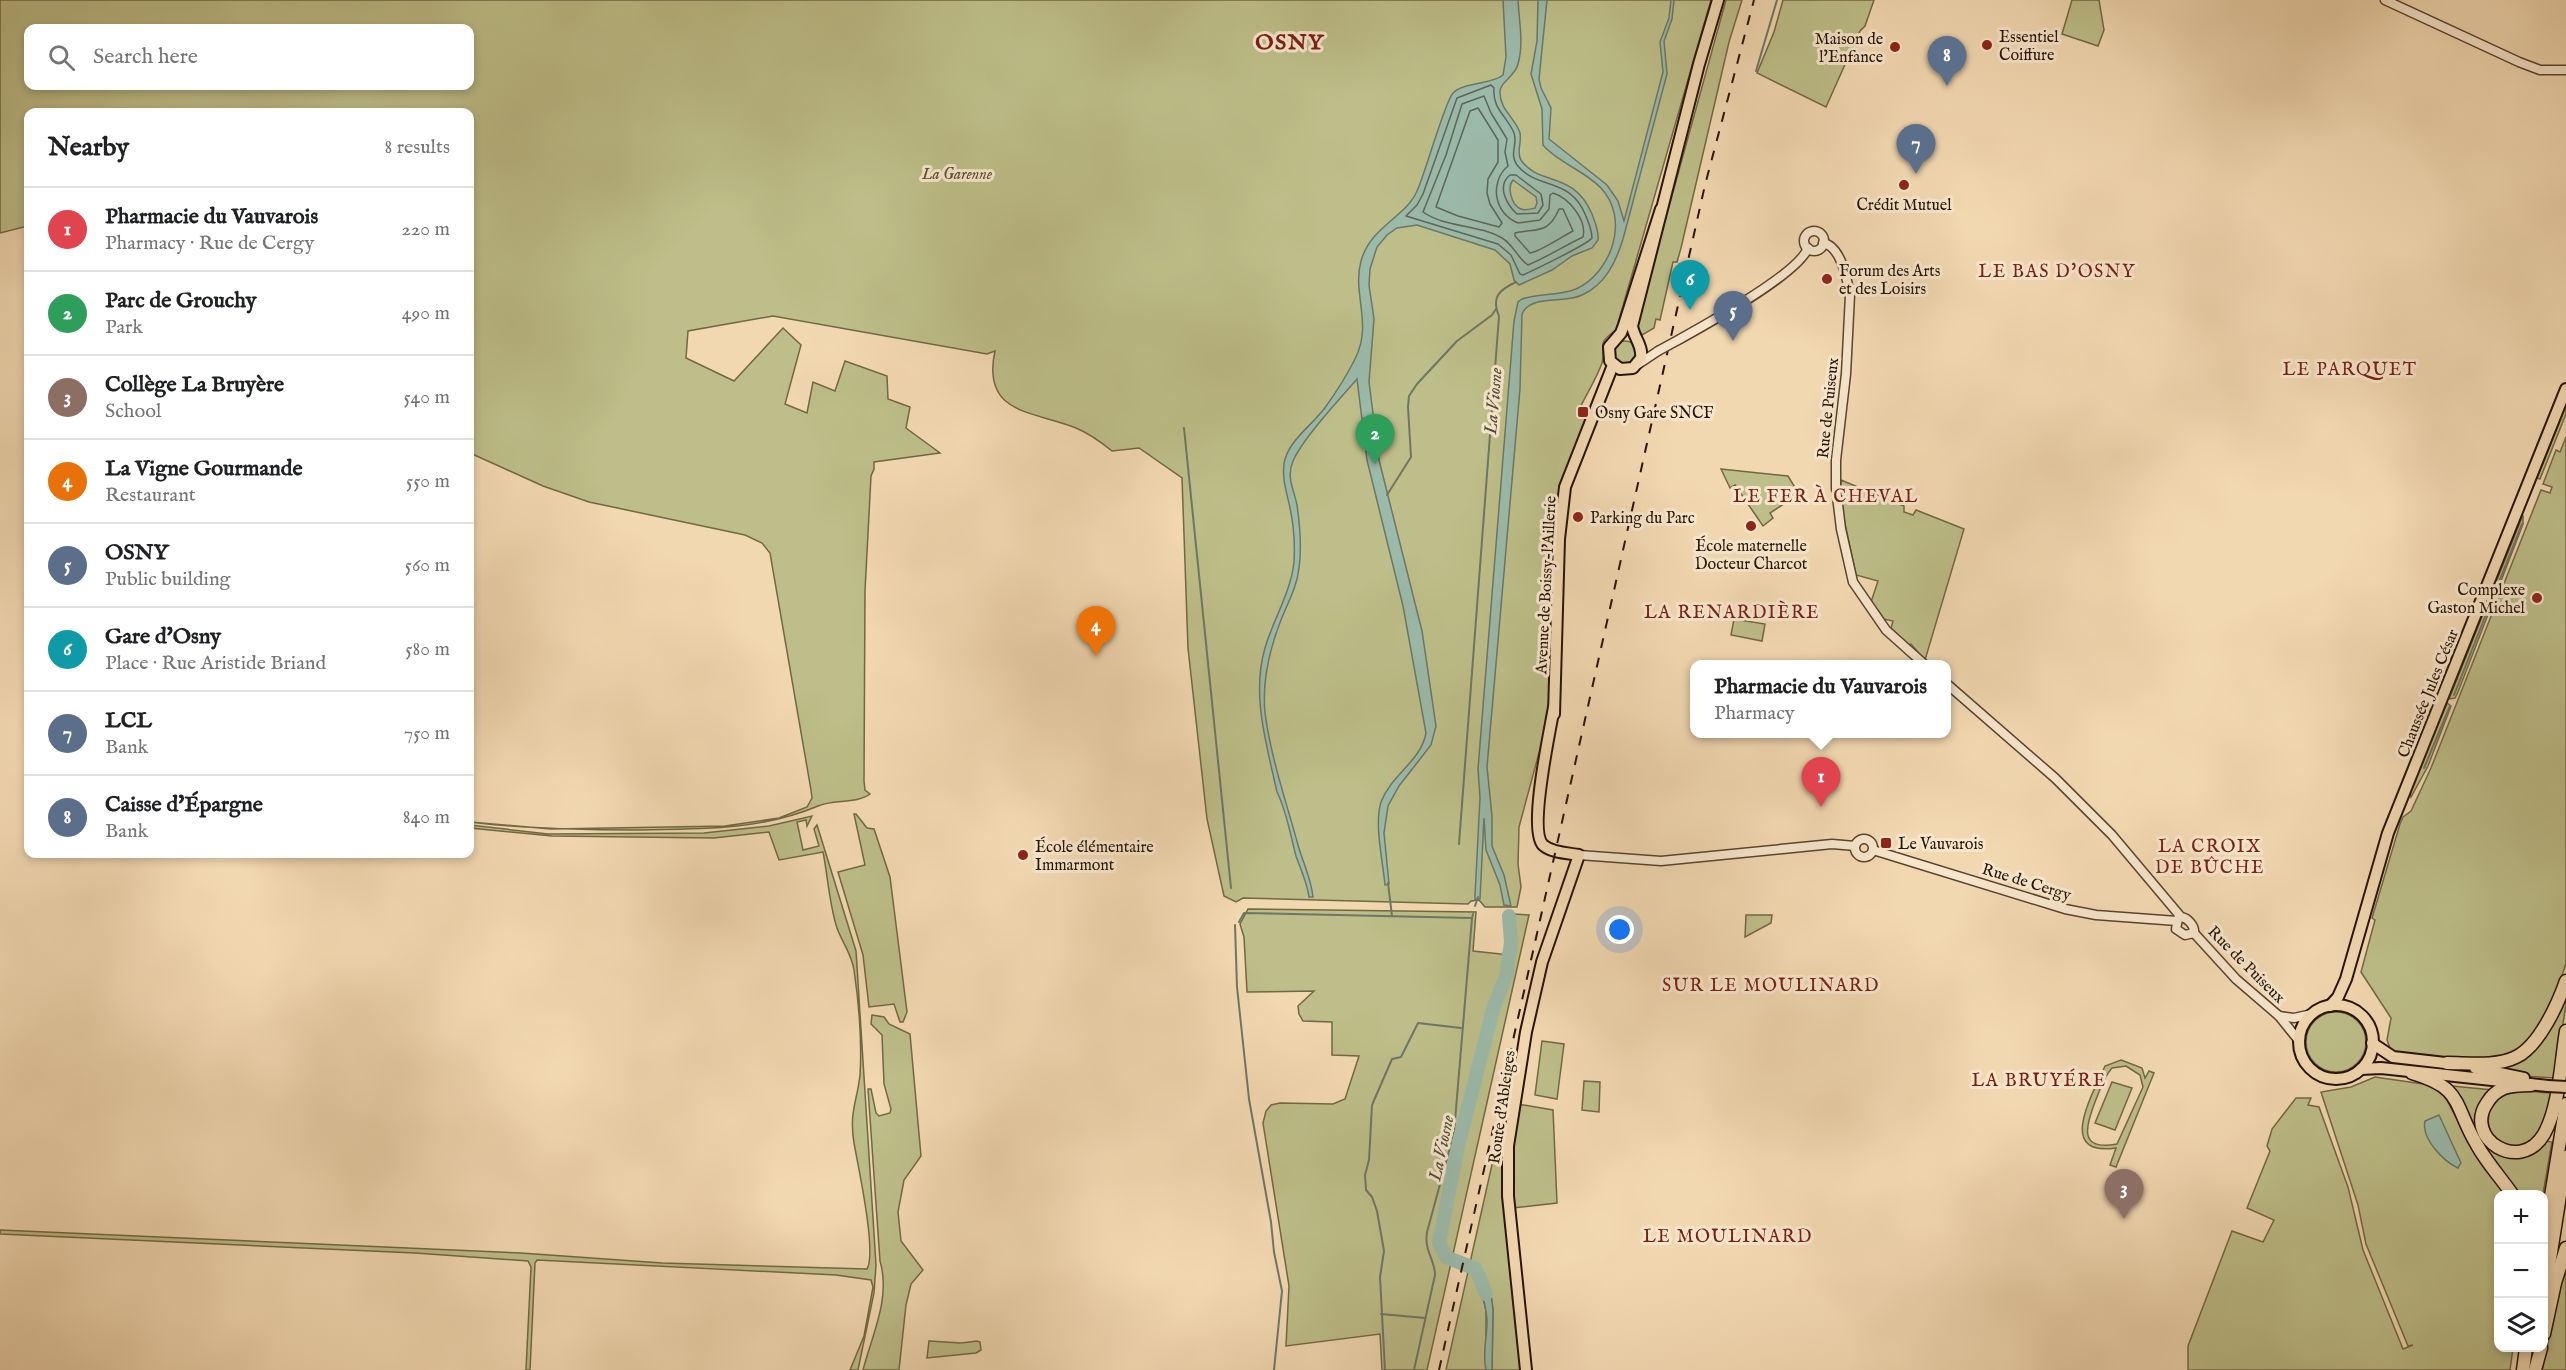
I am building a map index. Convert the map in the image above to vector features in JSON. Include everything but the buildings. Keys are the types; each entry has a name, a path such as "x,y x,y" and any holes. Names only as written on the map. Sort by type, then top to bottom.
{"highway":[{"path":"2447,1063 2500,1062 2520,1055 2544,1026 2566,981"},
{"path":"2531,1085 2504,1088 2485,1105 2482,1120 2485,1133 2491,1143 2501,1150 2521,1152 2532,1147 2542,1137 2552,1113 2566,1031"},
{"path":"2412,1073 2432,1079 2450,1090 2478,1148 2509,1190"},
{"path":"2548,1214 2566,1104"},
{"path":"2548,1272 2566,1157"},
{"path":"2548,1315 2566,1248"},
{"path":"2520,1352 2521,1370"},
{"path":"2521,1370 2525,1352"},
{"path":"2534,1370 2535,1352"},
{"path":"2534,1370 2539,1352"}],"main road":[{"path":"1661,209 1624,325 1618,337 1611,343 1608,352 1613,365 1625,370 1637,365 1642,351 1635,339 1632,326 1699,64 1718,0"},
{"path":"1618,337 1627,336 1635,339"},
{"name":"Avenue de Boissy-l'Aillerie","path":"1579,855 1552,850 1544,845 1538,838 1536,826 1543,812 1550,777 1559,539 1565,487 1613,365"},
{"name":"Chaussée Jules César","path":"2330,1006 2338,997 2346,979 2388,833 2566,389"},
{"name":"Route d'Ableiges","path":"1526,1370 1507,1188 1508,1146 1526,1032 1542,962 1579,855"},
{"name":"Chaussée Jules César","path":"2346,979 2353,1010"},
{"path":"2361,1069 2369,1058 2373,1043 2368,1024 2353,1010 2342,1006 2330,1006 2312,1014 2303,1027 2300,1042 2305,1060 2322,1076 2345,1077 2361,1069 2381,1068 2531,1085 2566,1082"},
{"path":"2373,1043 2391,1056 2447,1063 2566,1087"}],"street":[{"path":"2385,0 2519,62 2540,70 2566,70"},
{"path":"1810,232 1820,233 1823,243 1818,249 1808,248 1804,239 1810,232"},
{"name":"Rue de Puiseux","path":"1823,243 1830,244 1834,249 1844,270 1850,295 1850,320 1836,460 1836,488 1840,521 1853,582 1886,630 1920,660"},
{"path":"1637,365 1731,311 1799,262 1808,248"},
{"path":"1642,351 1658,351"},
{"path":"1951,687 2055,778 2112,836 2179,919"},
{"name":"Rue de Cergy","path":"1579,855 1661,861 1832,844 1855,846 1856,852 1862,856 1868,856 1873,850 2065,909 2096,915 2179,919"},
{"path":"2185,918 2193,926 2194,933 2185,935 2179,932 2176,929 2179,919 2185,918"},
{"name":"Rue de Puiseux","path":"2194,933 2236,979 2278,1016 2300,1042"},
{"name":"Rue de Puiseux","path":"2278,1016 2294,1018 2312,1014"}],"green space":[{"name":"La Garenne","path":"0,0 1711,0 1616,330 1603,343 1602,363 1578,412 1587,417 1563,477 1554,543 1550,696 1546,727 1519,827 1518,864 1521,887 1517,907 1485,907 1479,900 1468,904 1243,898 1236,902 1224,896 1207,819 1188,648 1182,478 1139,448 1112,451 1095,438 1076,428 1014,407 1003,399 996,388 993,372 995,351 987,354 773,316 688,331 686,358 734,381 783,328 801,345 785,404 807,413 813,382 835,391 845,361 887,376 888,399 910,407 906,428 940,453 874,462 871,476 865,591 864,781 865,790 870,794 858,799 824,804 773,820 728,827 634,830 559,829 725,826 779,818 807,807 812,798 770,553 762,543 745,535 589,502 543,486 474,455 474,108 24,108 24,227 0,233"},
{"path":"1726,0 1742,0 1729,42 1681,248 1677,262 1673,262 1660,320 1656,319 1654,328 1642,335 1636,326"},
{"path":"1783,0 1874,0 1865,26 1860,31 1826,107 1757,73 1774,32"},
{"path":"2072,0 2099,0 2104,30 2098,46 2062,34"},
{"path":"1625,341 1633,345 1637,353 1633,361 1625,365 1617,361 1613,353 1617,345"},
{"path":"2566,406 2566,414 2540,479 2537,478"},
{"path":"2566,437 2566,963 2559,984 2540,1023 2517,1050 2505,1055 2474,1060 2437,1059 2391,1051 2387,1040 2391,1018 2361,972 2375,920 2372,918 2400,824 2403,817 2411,811 2431,768 2541,490 2550,493 2552,487 2543,484 2556,450 2560,452"},
{"path":"1721,469 1788,476 1799,494 1770,513 1773,518 1763,526 1735,485 1730,488"},
{"path":"1841,480 1904,506 1904,512 1913,515 1916,510 1964,529 1925,660 1911,644 1908,645 1891,628 1893,621 1884,619 1871,602 1878,581 1856,575 1840,500"},
{"path":"2523,515 2523,524 2458,692 2455,698 2449,699"},
{"path":"1734,619 1765,624 1762,641 1731,635"},
{"path":"2447,703 2451,706 2428,766 2411,797 2410,792"},
{"path":"854,814 867,828 874,829 890,877 907,1012 903,1022 900,1022 894,1004 869,1007 863,955 838,872 865,865"},
{"path":"812,816 807,826 806,820 797,822 803,850 819,846 814,829 817,825 856,951 876,1265 874,1293 858,1370 850,1370 864,1336 873,1287 871,1280 836,1275 537,1260 535,1263 530,1370 526,1370 531,1267 528,1261 415,1253 0,1234 0,1230 521,1253 662,1263 867,1269 870,1245 853,1132 853,1115 861,1062 857,996 853,964 834,919 823,852 779,860 769,832 714,838 552,836 474,828 474,825 548,834 704,833 769,826"},
{"path":"1248,909 1476,912 1473,951 1510,955 1513,942 1513,914 1529,915 1427,1370 1382,1370 1380,1334 1286,1346 1289,1286 1263,1123 1266,1111 1271,1105 1280,1103 1333,1104 1345,1099 1359,1056 1332,1055 1332,1022 1303,1021 1298,1006 1314,991 1247,992 1244,937 1240,924"},
{"path":"1746,915 1772,915 1771,923 1745,937"},
{"path":"2566,989 2566,1005 2554,1078 2525,1076 2495,1068 2513,1062"},
{"path":"2330,1012 2342,1012 2358,1020 2364,1030 2366,1042 2364,1054 2358,1064 2342,1072 2330,1072 2314,1064 2306,1048 2306,1036 2314,1020"},
{"path":"872,1015 884,1017 889,1024 910,1034 921,1156 904,1180 898,1212 901,1241 923,1270 911,1284 906,1305 899,1370 863,1370 879,1316 883,1289 868,1089 871,1089 876,1113 879,1116 890,1113 891,1109 884,1084 882,1035 871,1024"},
{"path":"1542,1041 1564,1044 1557,1099 1535,1095"},
{"path":"2121,1060 2142,1068 2145,1078 2149,1071 2154,1073 2116,1167 2110,1165 2116,1148 2098,1148 2087,1143 2083,1133 2083,1121 2087,1107 2105,1066","holes":["2126,1066 2140,1075 2143,1087 2117,1144 2096,1144 2091,1141 2088,1135 2089,1121 2100,1089 2109,1072 2112,1068"]},
{"path":"2375,1077 2430,1085 2444,1094 2469,1143 2501,1190 2494,1190 2494,1352 2512,1352 2510,1370 2188,1370 2188,1346 2232,1231 2263,1242 2274,1220 2247,1208 2270,1151 2267,1146 2272,1129 2296,1098 2311,1098 2308,1105 2319,1107 2348,1187 2363,1250 2403,1349 2413,1345 2408,1346 2366,1244 2358,1205 2321,1092 2351,1087"},
{"path":"1584,1081 1600,1082 1599,1112 1582,1110"},
{"path":"2112,1082 2132,1088 2115,1130 2095,1123"},
{"path":"2452,1086 2493,1090 2482,1139 2497,1152 2505,1156 2523,1157 2539,1149 2546,1141 2552,1142 2544,1190 2514,1190 2488,1157"},
{"path":"2521,1091 2552,1093 2546,1119 2539,1134 2530,1144 2519,1147 2508,1146 2498,1141 2491,1132 2488,1121 2491,1109 2500,1096"},
{"path":"1506,1102 1553,1110 1557,1203 1504,1209 1521,1370 1492,1370 1493,1310 1491,1295 1481,1272 1479,1283 1486,1310 1486,1370 1446,1370"},
{"path":"2566,1263 2566,1370 2542,1370 2546,1352 2548,1352"},
{"path":"929,1341 961,1343 977,1341 980,1342 981,1350 976,1353 927,1358"}],"water":[{"path":"1503,0 1518,0 1520,56 1516,69 1500,89 1500,93 1505,109 1520,133 1521,160 1537,173 1566,184 1584,200 1592,214 1598,240 1592,248 1572,256 1552,270 1519,285 1514,280 1510,264 1495,250 1417,225 1397,228 1387,235 1377,247 1370,269 1369,285 1374,319 1369,382 1379,460 1422,631 1436,726 1431,745 1399,786 1388,806 1384,833 1389,884 1385,885 1378,821 1381,802 1386,792 1418,752 1426,733 1403,606 1367,460 1357,379 1305,441 1291,467 1290,478 1300,529 1299,568 1294,588 1273,642 1265,689 1265,713 1271,746 1298,845 1311,883 1313,897 1309,897 1286,815 1277,792 1265,739 1260,702 1261,666 1265,648 1286,595 1294,562 1293,528 1284,481 1284,464 1295,441 1324,409 1336,391 1352,366 1360,346 1362,321 1359,273 1366,249 1380,230 1412,200 1453,93 1458,89 1493,80 1503,75 1506,57","holes":["1513,180 1536,197 1535,208 1521,209 1511,196 1511,183"]},
{"path":"1538,0 1547,0 1539,79 1551,108 1549,139 1607,185 1618,201 1624,221 1663,72 1660,42 1669,18 1671,0 1674,0 1672,19 1664,41 1667,74 1617,256 1603,279 1590,291 1575,298 1532,304 1522,314 1520,389 1487,767 1492,816 1492,846 1504,875 1511,906 1504,905 1500,885 1486,850 1484,818 1480,899 1475,900 1475,895 1480,798 1478,769 1514,321 1518,302 1522,299 1570,291 1589,281 1607,258 1613,244 1615,229 1610,201 1601,188 1543,145 1542,109 1531,74 1537,41"},
{"path":"2439,1115 2461,1163 2458,1168 2440,1155 2426,1135 2425,1121"},
{"path":"1481,1270 1491,1295 1493,1310 1492,1370 1486,1370 1485,1364 1487,1322"}],"waterway":[{"path":"1756,71 1777,0"},
{"path":"1459,844 1499,316 1496,299 1501,291 1516,282"},
{"path":"1387,495 1411,457 1409,396 1417,384 1457,341 1492,315 1496,309"},
{"path":"1184,428 1231,888"},
{"path":"2454,695 2522,524"},
{"path":"2424,768 2450,706"},
{"path":"1388,883 1392,916"},
{"path":"1475,906 1478,897"},
{"path":"1239,922 1244,913 1472,918 1473,914"},
{"name":"La Viosne","path":"1486,1294 1476,1269 1446,1257 1439,1243 1459,1142 1494,1006 1506,976 1511,942 1509,916"},
{"path":"1414,1370 1435,1275 1427,1245 1427,1232 1454,1133 1472,918"},
{"path":"1235,925 1237,987 1249,1099 1282,1291 1274,1370"},
{"path":"1385,1370 1380,1277 1384,1251 1377,1211 1372,1197 1366,1190 1365,1175 1369,1160 1372,1105 1392,1059 1401,1057 1418,1023 1461,1028"},
{"path":"1381,1314 1425,1318"}],"railway":[{"path":"1439,1370 1705,185 1754,0"}],"place":[{"name":"Essentiel Coiffure","path":"1987,45"},
{"name":"Maison de l'Enfance","path":"1895,47"},
{"name":"Caisse d'Épargne","path":"1947,86"},
{"name":"LCL","path":"1916,174"},
{"name":"Crédit Mutuel","path":"1904,185"},
{"name":"Forum des Arts et des Loisirs","path":"1827,279"},
{"name":"Gare d'Osny","path":"1690,310"},
{"name":"OSNY","path":"1733,341"},
{"name":"Osny Gare SNCF","path":"1583,412"},
{"name":"Parc de Grouchy","path":"1375,464"},
{"name":"Parking du Parc","path":"1578,517"},
{"name":"École maternelle Docteur Charcot","path":"1751,526"},
{"name":"Complexe Gaston Michel","path":"2537,598"},
{"name":"La Vigne Gourmande","path":"1096,656"},
{"name":"Pharmacie du Vauvarois","path":"1821,807"},
{"name":"Le Vauvarois","path":"1886,843"},
{"name":"École élémentaire Immarmont","path":"1023,855"},
{"name":"Collège La Bruyère","path":"2124,1219"}],"district":[{"name":"OSNY","path":"1290,41"},
{"name":"LE BAS D'OSNY","path":"2057,271"},
{"name":"LE PARQUET","path":"2350,369"},
{"name":"LE FER À CHEVAL","path":"1826,496"},
{"name":"LA RENARDIÈRE","path":"1732,612"},
{"name":"LA CROIX DE BÛCHE","path":"2210,856"},
{"name":"SUR LE MOULINARD","path":"1771,985"},
{"name":"LA BRUYÉRE","path":"2039,1080"},
{"name":"LE MOULINARD","path":"1728,1236"}]}
